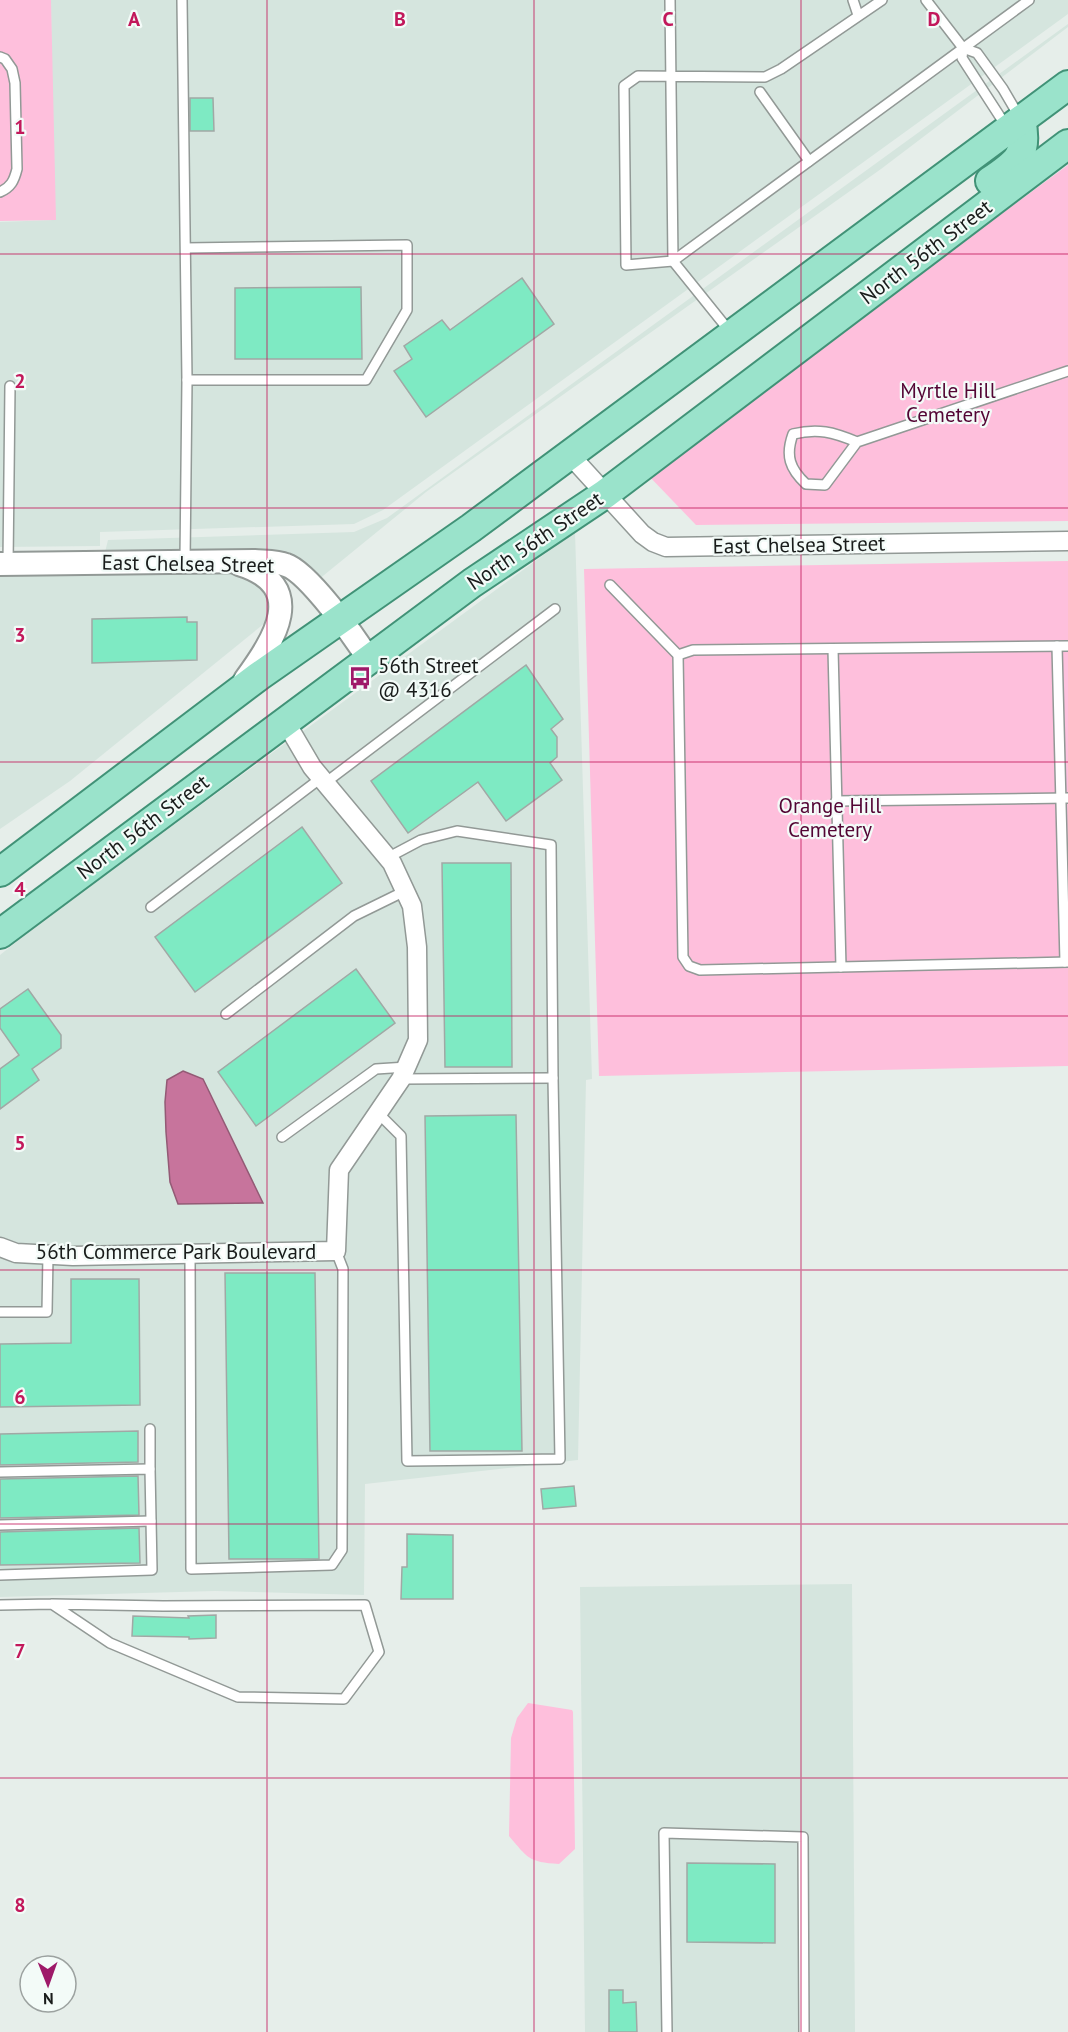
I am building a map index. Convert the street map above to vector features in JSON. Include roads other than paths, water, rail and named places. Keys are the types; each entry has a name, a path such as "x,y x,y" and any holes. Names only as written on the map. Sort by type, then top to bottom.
{"main road":[{"path":"2,865 236,693 471,528 1068,85"},
{"path":"845,313 848,298 864,275 1016,163 1025,136 1015,125"},
{"name":"North 56th Street","path":"0,934 472,583 605,494 1068,144"}],"street":[{"name":"East Chelsea Street","path":"570,454 642,534 666,547 1068,541"},
{"path":"226,561 266,576 277,594 281,612 279,624 267,650 236,693"},
{"name":"East Chelsea Street","path":"4,564 254,561 287,565 297,571 340,619 369,658"},
{"name":"56th Commerce Park Boulevard","path":"0,1247 16,1253 48,1254 336,1251 339,1170 404,1073 418,1040 417,947 412,906 387,858 312,766 285,721"}],"lane":[{"path":"182,0 187,380 185,561"},
{"path":"670,0 673,261 732,334"},
{"path":"854,0 858,15"},
{"path":"882,0 781,69 765,77 638,76 624,86 626,265 673,261 1029,0"},
{"path":"926,0 963,48 977,53 1003,89 1015,125"},
{"path":"963,48 962,58 1015,125"},
{"path":"0,57 5,58 12,69 15,84 17,169 14,182 8,189 0,192"},
{"path":"760,92 809,161"},
{"path":"186,248 407,245 407,310 366,380 187,380"},
{"path":"857,442 837,434 811,430 793,434 789,446 793,471 806,484 825,485 857,442 1068,370"},
{"path":"4,564 10,386"},
{"path":"610,585 678,655 683,957 689,966 700,970 1066,962 1064,798 1057,646"},
{"path":"151,907 555,609"},
{"path":"678,655 693,650 1068,646"},
{"path":"833,649 841,967"},
{"path":"836,801 1064,798"},
{"path":"378,1113 401,1136 406,1461 560,1459 553,1078 552,845 457,831 421,840 387,858"},
{"path":"226,1014 354,915 405,891"},
{"path":"282,1137 376,1069 404,1073 553,1078"},
{"path":"190,1254 191,1569 332,1565 342,1550 343,1269 336,1251"},
{"path":"0,1312 47,1312 48,1254"},
{"path":"0,1575 152,1570 150,1429"},
{"path":"0,1472 150,1469"},
{"path":"0,1525 151,1521"},
{"path":"0,1605 52,1604 163,1606 365,1605 380,1652 344,1699 238,1697 110,1643 52,1604"},
{"path":"667,2032 664,1833 803,1837 804,2032"}],"place":[{"name":"56th Street @ 4316","path":"360,678"}],"park label":[{"name":"Myrtle Hill Cemetery","path":"948,403"},
{"name":"Orange Hill Cemetery","path":"830,818"}]}
